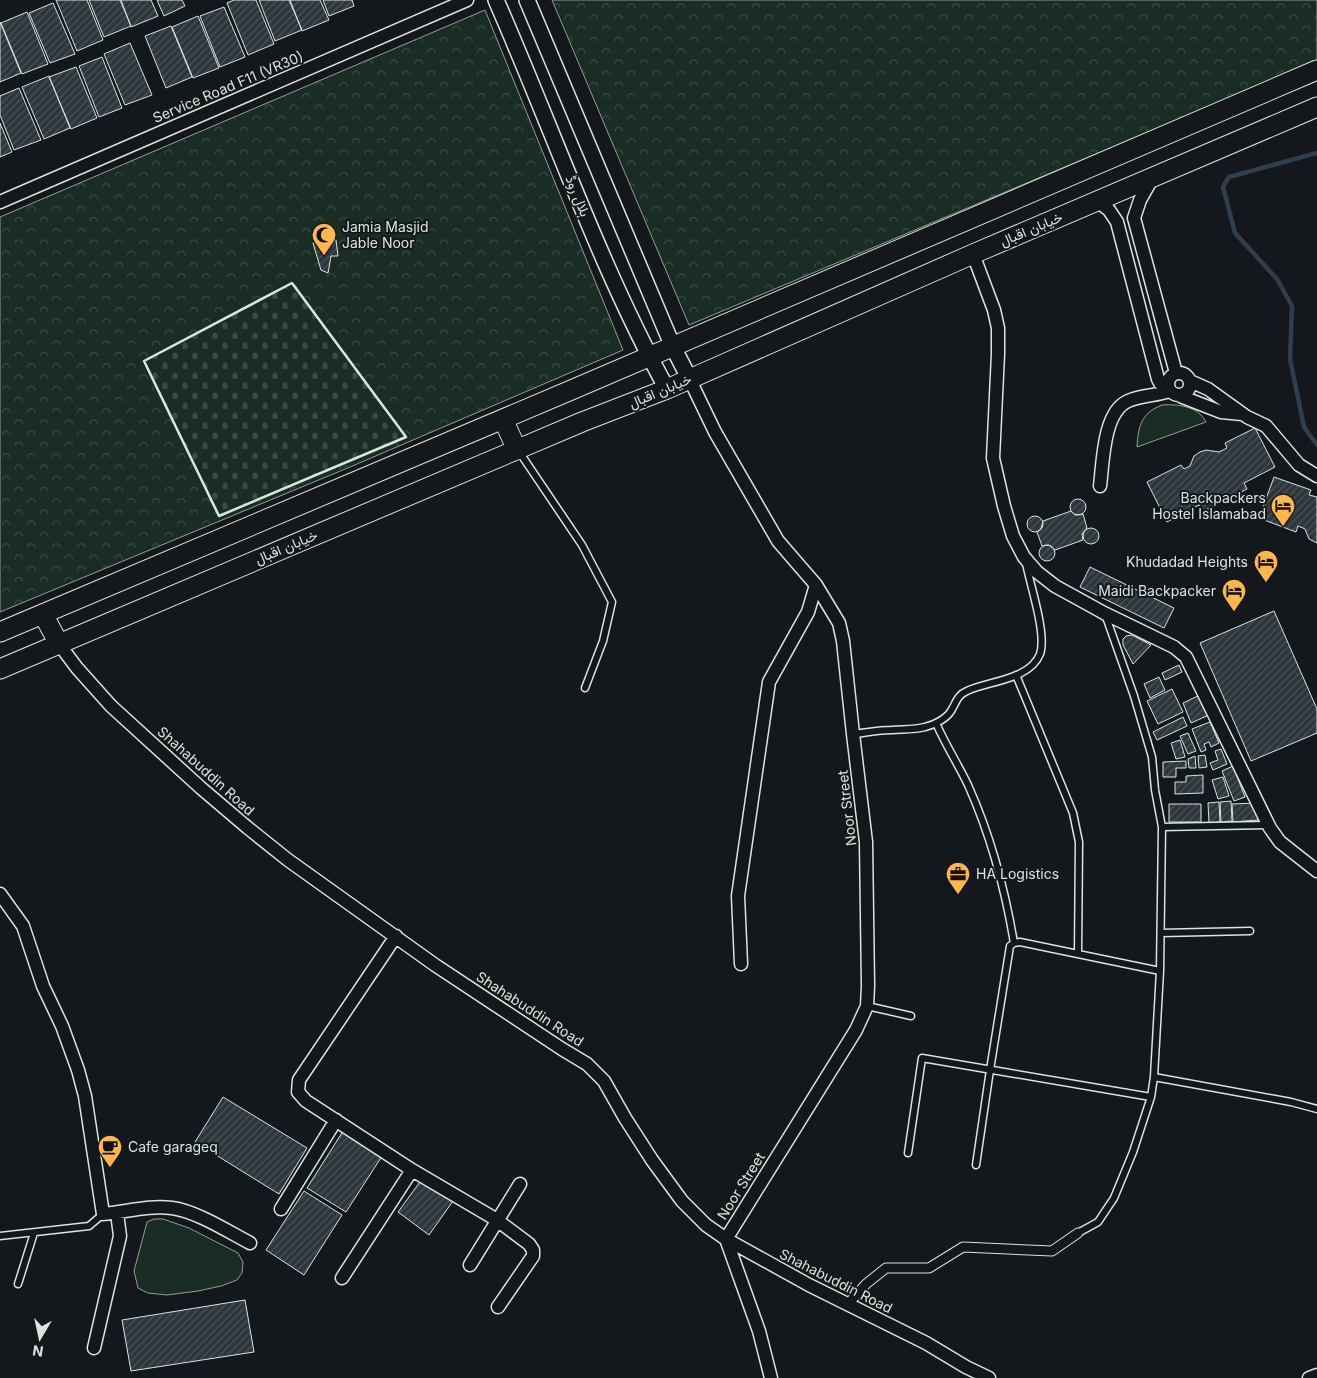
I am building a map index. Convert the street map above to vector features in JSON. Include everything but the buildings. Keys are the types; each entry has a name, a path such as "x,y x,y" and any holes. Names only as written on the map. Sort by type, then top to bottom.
{"main road":[{"path":"0,632 960,224 1317,70"},
{"name":"خیابان اقبال","path":"0,669 517,450 668,389 689,378 974,254 1317,107"},
{"path":"1201,121 1215,150"},
{"path":"960,224 974,254"},
{"path":"503,419 517,450"},
{"path":"43,614 59,644"}],"street":[{"name":"Service Road F11 (VR30)","path":"0,202 467,0"},
{"name":"ہلال روڈ","path":"496,0 604,260 649,356 668,389"},
{"name":"ہلال روڈ","path":"527,0 673,346 689,378"},
{"path":"1154,177 1140,200 1134,218 1176,373"},
{"path":"1097,201 1109,210 1117,222 1160,382 1172,390 1221,412 1242,414"},
{"path":"974,254 994,310 998,328 993,458 1012,536 1024,557 1037,572 1056,586 1104,613 1174,647 1186,656 1268,825 1280,842 1317,871"},
{"path":"1172,390 1171,376 1176,373 1186,375 1190,381 1208,389 1242,414 1266,426 1299,465 1317,476"},
{"name":"Noor Street","path":"689,378 716,432 778,541 816,585 839,623 866,842 867,1006 856,1030 726,1240"},
{"path":"1100,486 1110,420 1116,410 1131,400 1172,390 1188,391 1190,381"},
{"path":"741,964 738,896 769,682 808,612 816,585"},
{"name":"Shahabuddin Road","path":"59,644 94,688 201,788 288,860 443,970 587,1064 604,1081 630,1127 682,1201 706,1225 726,1240 926,1343 966,1367 989,1378"},
{"path":"0,894 23,926 43,986 62,1026 78,1070 103,1214 149,1208 173,1208 206,1220 250,1243"},
{"path":"396,936 299,1080 298,1092 336,1120 412,1170 497,1220 530,1244 533,1256 498,1307"},
{"path":"281,1209 336,1120"},
{"path":"342,1278 412,1170"},
{"path":"470,1265 520,1184"},
{"path":"94,1348 120,1236 117,1213"},
{"path":"848,1304 866,1284 886,1268 929,1268 963,1247 1052,1251 1078,1233"},
{"path":"726,1240 759,1331 771,1378"},
{"path":"1309,1378 1317,1375"}],"lane":[{"path":"517,450 582,545 612,602 603,641 585,688"},
{"path":"853,734 910,730 936,723 952,711 958,697 966,691 1016,675 1035,662 1042,644 1024,557"},
{"path":"1078,1233 1098,1222 1114,1198 1133,1152 1151,1097 1154,1077 1160,971 1162,828 1155,790 1152,757 1145,728 1104,613"},
{"path":"1016,675 1073,813 1079,842 1078,954"},
{"path":"936,723 968,785 987,835 1008,904 1014,943 1009,950 976,1165"},
{"path":"1162,828 1268,825"},
{"path":"1161,933 1250,931"},
{"path":"1014,943 1020,942 1160,971"},
{"path":"867,1006 911,1016"},
{"path":"908,1154 922,1058 1151,1097"},
{"path":"1154,1077 1291,1102 1317,1109"},
{"path":"0,1236 89,1226 103,1214"},
{"path":"18,1284 34,1233"}],"green space":[{"path":"552,0 1317,0 1317,61 689,325"},
{"path":"485,10 623,350 350,467 0,612 0,217"},
{"path":"292,283 406,437 219,516 144,361"},
{"path":"1162,405 1174,405 1193,409 1206,422 1137,447 1138,433 1142,422 1149,412"},
{"path":"154,1219 163,1219 189,1228 238,1253 243,1262 242,1273 237,1280 198,1291 167,1295 148,1293 138,1288 134,1271 147,1222"}],"waterway":[{"path":"1317,153 1229,177 1223,187 1235,233 1277,279 1292,306 1290,359 1304,427 1317,445"}],"wall":[{"path":"292,283 406,437 219,516 144,361 292,283"}],"place":[{"name":"Jamia Masjid Jable Noor","path":"324,256"},
{"name":"Backpackers Hostel Islamabad","path":"1283,527"},
{"name":"Khudadad Heights","path":"1266,583"},
{"name":"Maidi Backpacker","path":"1234,612"},
{"name":"HA Logistics","path":"958,895"},
{"name":"Cafe garageq","path":"110,1168"}]}
